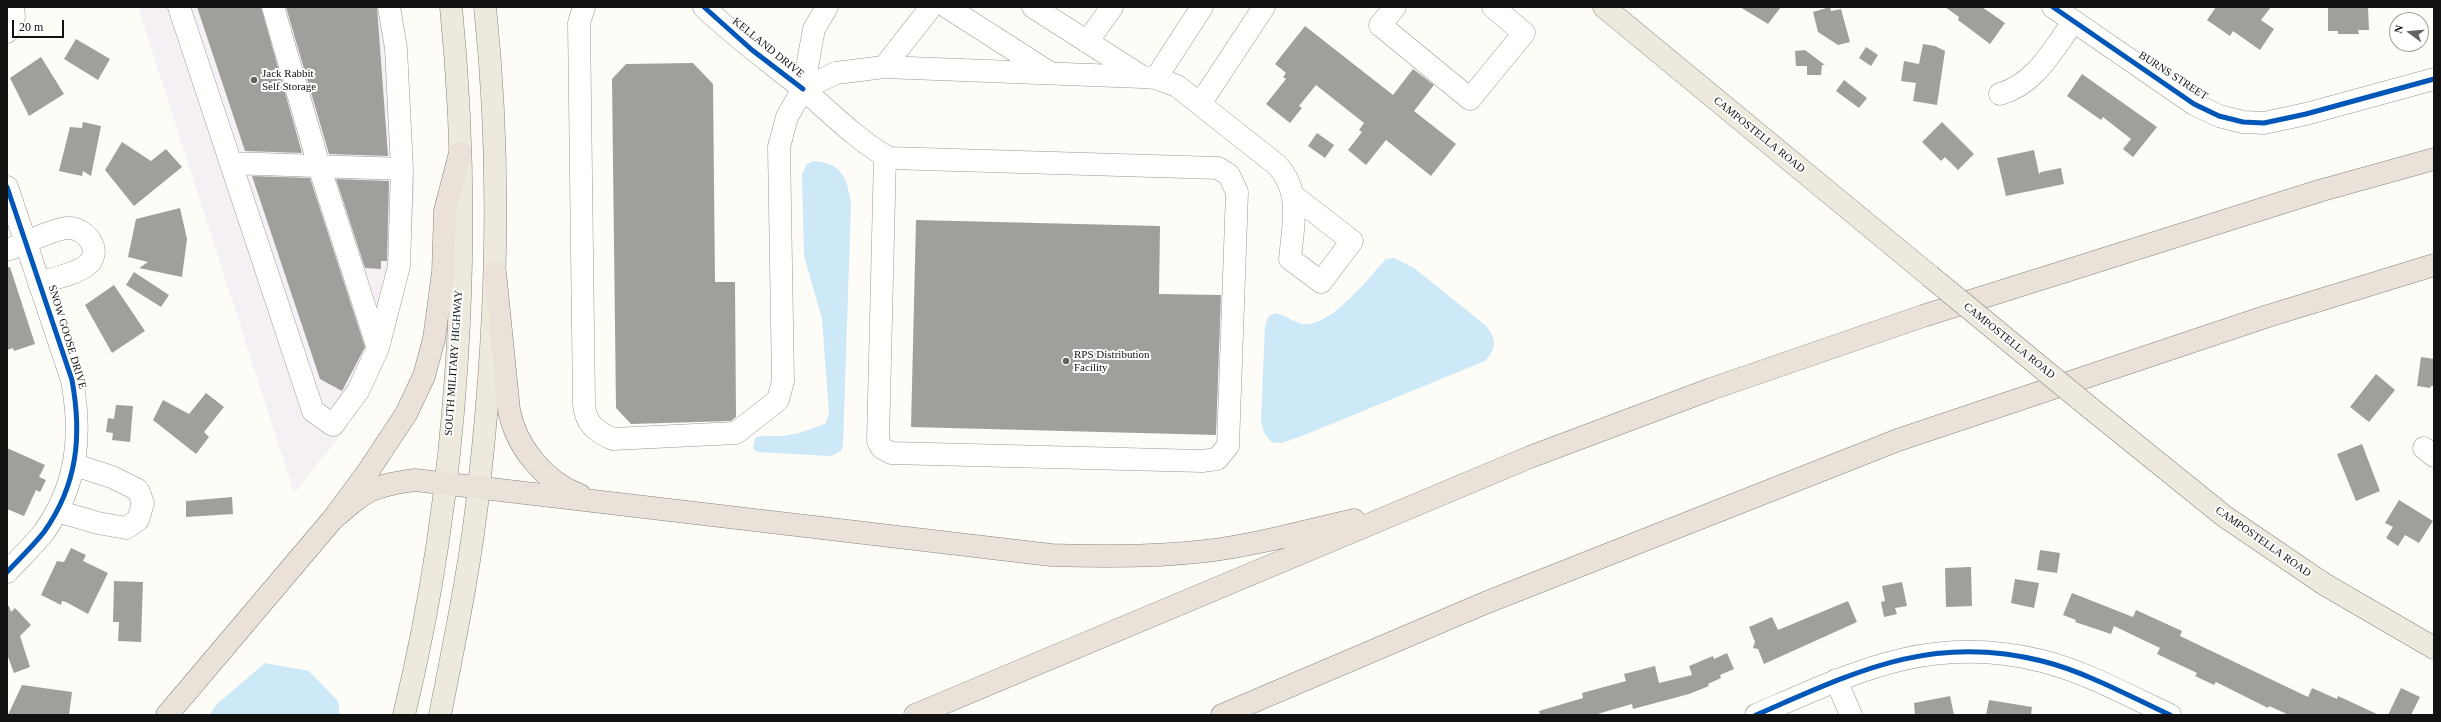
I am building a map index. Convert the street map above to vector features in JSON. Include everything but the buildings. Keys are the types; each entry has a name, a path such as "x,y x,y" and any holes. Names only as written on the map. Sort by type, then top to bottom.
{"highway":[{"path":"167,715 332,520 367,473 406,414 424,376 434,339 444,272 445,211 460,153"},
{"path":"914,715 1530,457 1711,389 1923,316 2319,191 2434,160"},
{"path":"1222,715 1485,603 1898,440 2295,307 2434,265"},
{"path":"495,272 509,410 514,428 532,460 551,478 572,492 596,502"},
{"path":"332,520 362,494 387,484 415,480 1051,555 1101,557 1206,551 1269,540 1413,506"},
{"path":"1249,715 1485,603"}],"main road":[{"name":"SOUTH MILITARY HIGHWAY","path":"404,715 420,638 441,515 458,323 461,251 460,153 451,7"},
{"path":"440,715 464,586 479,487 489,383 495,272 494,153 485,7"},
{"name":"CAMPOSTELLA ROAD","path":"1604,7 2224,516 2324,584 2434,648"}],"street":[{"path":"7,32 14,17 13,7"},
{"path":"179,7 313,411 333,425 358,390 378,348 398,266 402,169 396,48 389,7"},
{"path":"272,7 319,166 378,348"},
{"path":"584,7 580,23 584,404 585,416 589,422 601,434 613,439 736,433 778,400 783,381 779,147 787,117 802,89 814,29 827,7"},
{"name":"KELLAND DRIVE","path":"704,7 752,50 802,89 865,143 885,156"},
{"path":"884,68 931,7"},
{"path":"947,7 1051,74"},
{"path":"1033,7 1087,42 1149,77 1177,86 1277,165 1287,176 1295,198"},
{"path":"1087,42 1112,7"},
{"path":"1149,77 1202,7"},
{"path":"1200,104 1264,7"},
{"path":"1395,7 1380,25 1470,99 1524,33 1493,7"},
{"name":"BURNS STREET","path":"2053,7 2194,104 2219,116 2243,122 2264,124 2434,79"},
{"path":"2000,94 2011,91 2026,82 2036,73 2074,21"},
{"path":"802,89 836,73 884,68 1149,77"},
{"path":"885,156 889,158 1218,168 1229,175 1237,192 1228,446 1217,459 1202,461 891,453 882,448 878,441 885,156"},
{"path":"231,163 402,169"},
{"name":"SNOW GOOSE DRIVE","path":"8,568 44,532 56,511 74,465 78,442 78,413 72,380 40,283 17,246 9,199"},
{"path":"17,246 67,228 82,230 91,239 93,253 88,265 80,270 40,283"},
{"path":"56,511 98,523 126,528 138,520 143,503 138,490 112,477 74,465"},
{"path":"1756,715 1836,680 1888,661 1922,654 1965,651 1999,653 2042,661 2065,668 2170,715"},
{"path":"1836,680 1851,715"}],"shaded area":[{"path":"138,7 400,7 415,187 409,270 382,348 346,428 294,493"}],"water":[{"path":"813,161 823,162 837,168 845,179 851,203 843,445 841,451 831,456 757,452 753,448 755,438 765,436 783,436 805,431 826,423 829,413 822,319 804,256 802,175 806,165"},
{"path":"1394,258 1414,268 1485,325 1492,335 1494,343 1489,356 1485,361 1302,436 1281,443 1271,442 1264,433 1261,420 1265,325 1269,316 1276,313 1302,324 1313,323 1325,318 1348,300 1386,259"},
{"path":"265,663 309,671 338,701 340,715 209,715 217,704"}],"cycle path":[{"path":"704,7 752,50 803,89"},
{"path":"2053,7 2194,104 2219,116 2243,122 2264,123 2306,114 2434,79"},
{"path":"7,187 72,380 77,420 74,459 64,496 44,532 7,572"},
{"path":"1756,715 1827,684 1894,661 1929,654 1964,652 2002,654 2042,661 2075,671 2170,715"}],"place":[{"name":"Jack Rabbit Self Storage","path":"254,80"},
{"name":"RPS Distribution Facility","path":"1066,361"}]}
